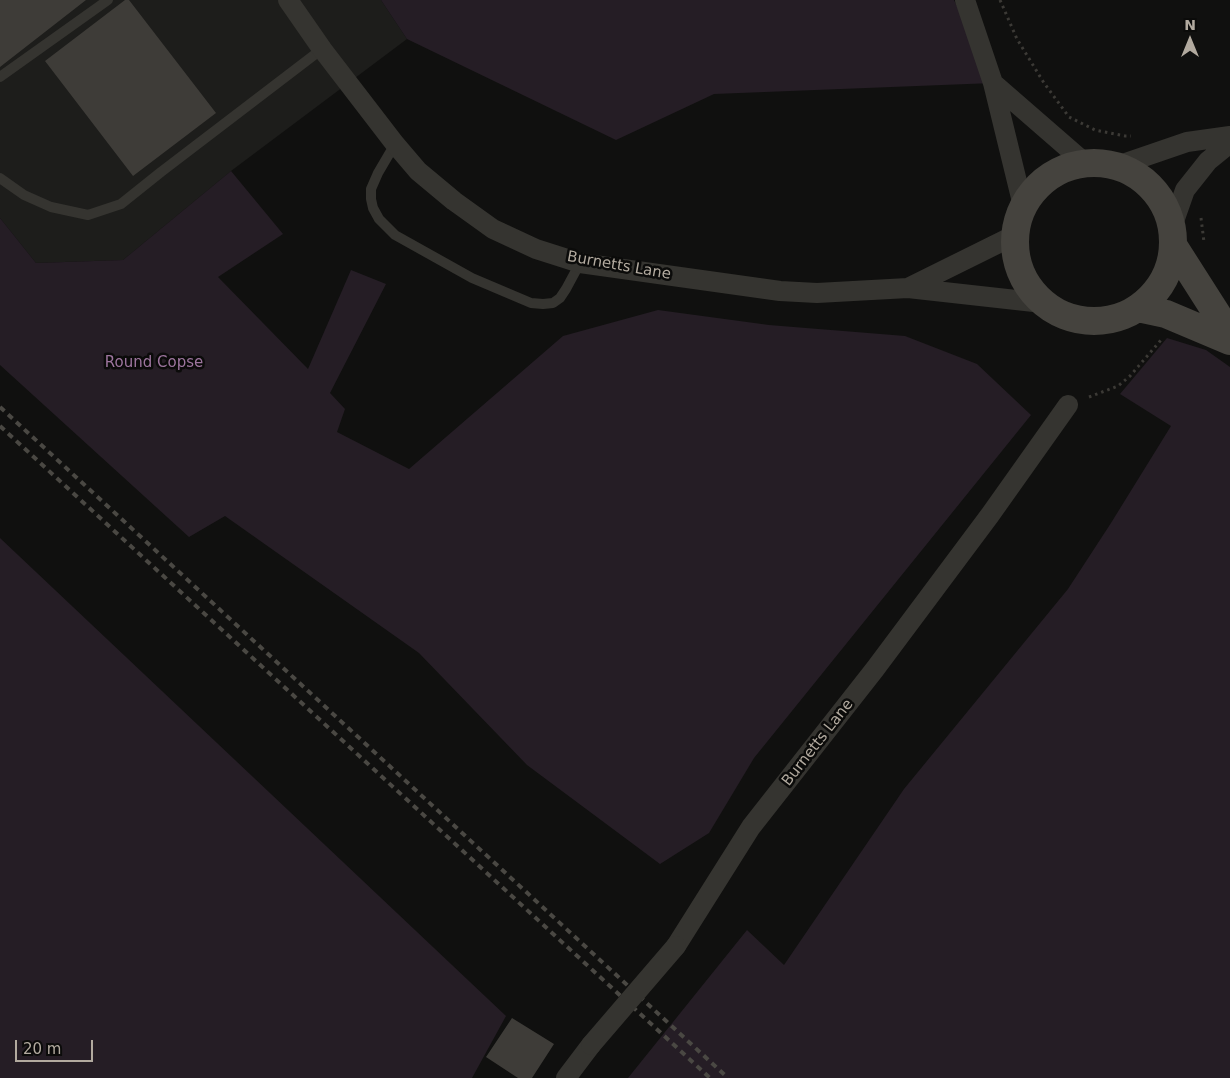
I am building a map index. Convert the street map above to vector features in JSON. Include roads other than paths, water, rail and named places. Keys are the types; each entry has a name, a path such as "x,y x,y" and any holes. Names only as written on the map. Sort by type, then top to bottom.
{"street":[{"name":"Burnetts Lane","path":"288,0 322,48 418,172 493,229 536,249 580,262 780,291 817,293 908,288 1043,303"},
{"path":"965,0 993,84 1023,206"},
{"path":"993,84 1085,163"},
{"path":"1117,166 1186,142 1230,136"},
{"path":"1230,143 1208,161 1185,190 1173,236 1172,260 1160,287 1150,299 1123,316 1090,321 1073,319 1057,312 1043,303 1030,289 1020,272 1015,254 1016,225 1023,206 1031,193 1042,182 1055,173 1085,163 1117,166 1143,179 1162,200 1168,213 1173,236 1230,340"},
{"name":"Burnetts Lane","path":"908,288 1015,235"},
{"path":"1138,308 1166,314 1230,340"},
{"name":"Burnetts Lane","path":"566,1078 591,1045 676,946 751,827 876,669 1068,405"}],"lane":[{"path":"0,77 108,0"},
{"path":"0,178 24,195 51,207 88,215 121,204 322,48"},
{"path":"395,144 371,189 372,208 378,219 395,235 472,278 531,303 553,303 560,298 580,262"}],"railway":[{"path":"0,407 728,1078"},
{"path":"0,426 710,1078"}],"park label":[{"name":"Round Copse","path":"154,363"}]}
